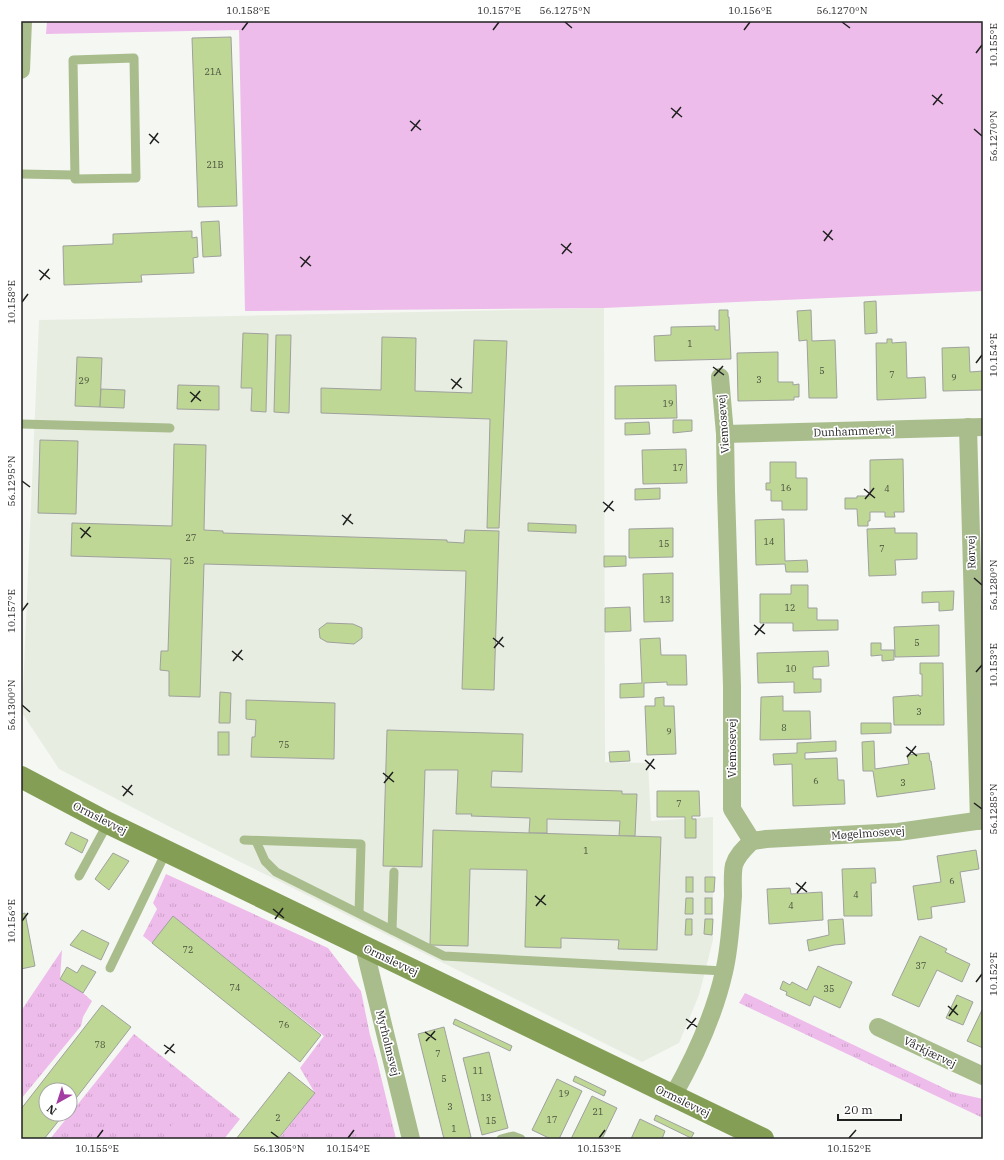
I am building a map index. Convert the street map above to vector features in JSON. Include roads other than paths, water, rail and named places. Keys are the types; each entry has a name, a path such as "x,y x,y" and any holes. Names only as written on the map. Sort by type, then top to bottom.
{"street":[{"path":"21,70 23,21"},
{"name":"Viemosevej","path":"720,377 724,434 732,686 732,809 752,841"},
{"name":"Dunhammervej","path":"724,434 975,427"},
{"name":"Rørvej","path":"975,427 981,820"},
{"name":"Ormslevvej","path":"21,778 166,852 763,1139"},
{"name":"Møgelmosevej","path":"752,841 898,832 981,820"},
{"path":"673,1096 690,1065 707,1026 724,972 731,933 734,865 741,852 752,841"},
{"name":"Myrholmsvej","path":"364,946 411,1139"},
{"name":"Vårkjærvej","path":"878,1027 983,1076"}],"lane":[{"path":"134,58 136,178 75,180 74,175 73,60 134,58"},
{"path":"21,174 74,175"},
{"path":"21,424 170,428"},
{"path":"79,876 108,823"},
{"path":"244,840 361,844 359,913"},
{"path":"256,841 265,861 276,872 444,956 724,972"},
{"path":"110,968 166,852"},
{"path":"392,930 394,872"},
{"path":"501,1139 513,1136 521,1139"}]}
